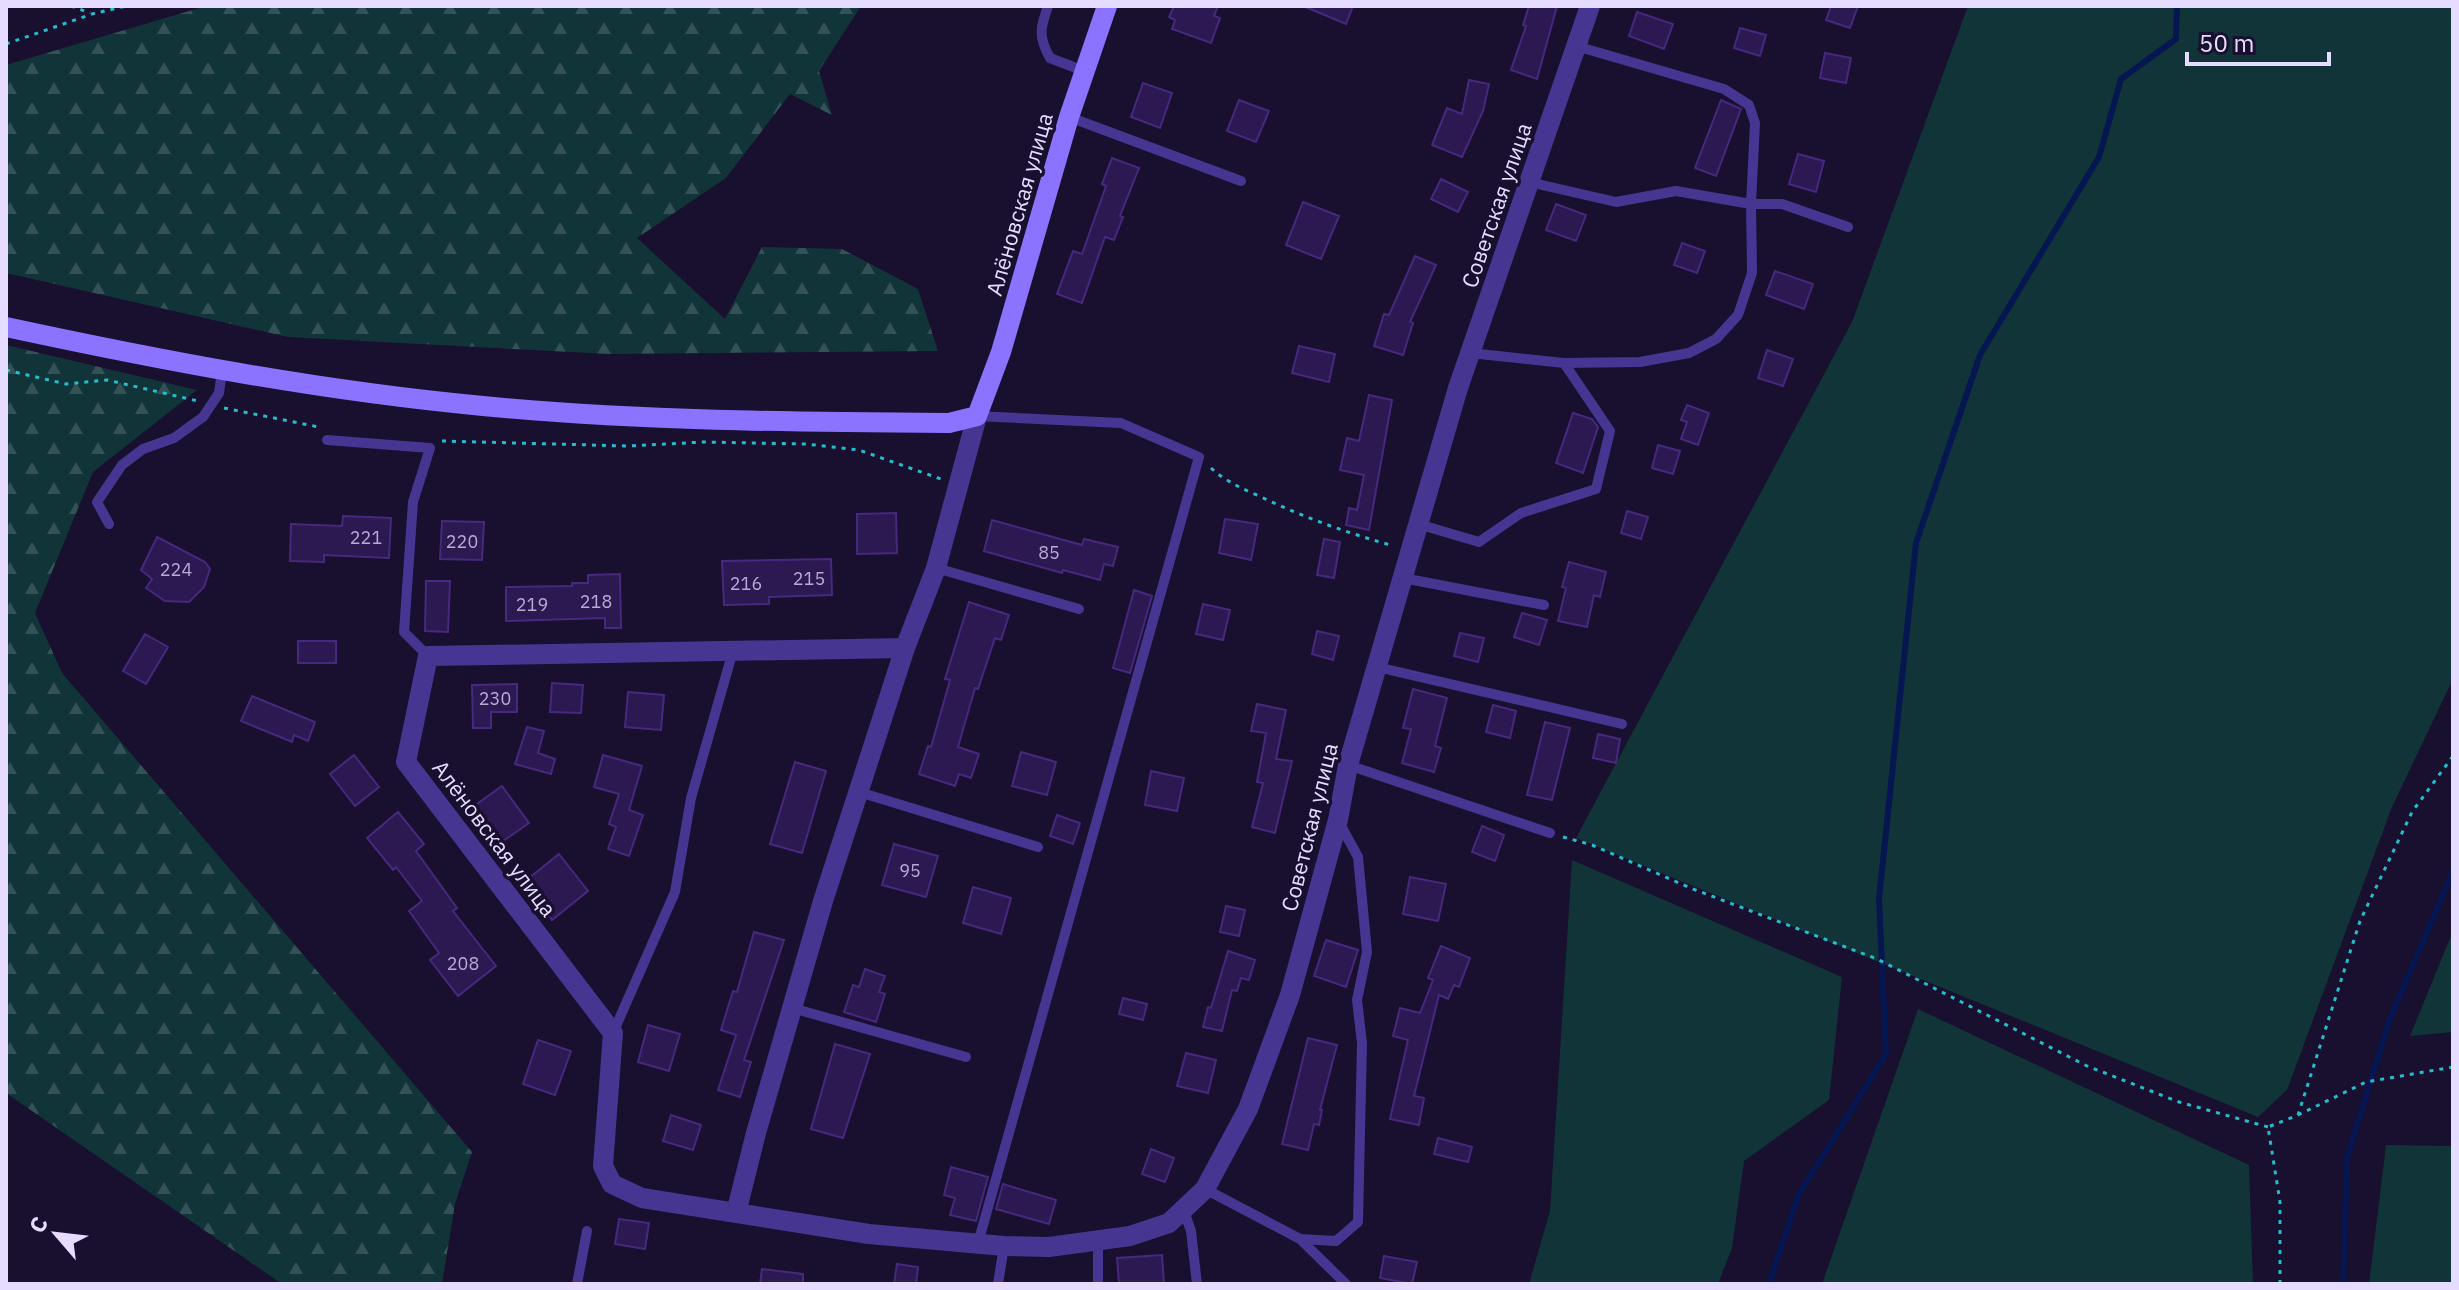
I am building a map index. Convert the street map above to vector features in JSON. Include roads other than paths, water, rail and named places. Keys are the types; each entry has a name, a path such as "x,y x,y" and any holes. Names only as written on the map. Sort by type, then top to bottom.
{"street":[{"name":"Алёновская улица","path":"977,416 1001,352 1069,117 1107,6"},
{"name":"Советская улица","path":"736,1213 869,1234 1049,1247 1130,1236 1169,1223 1205,1189 1248,1109 1290,995 1338,820 1348,765 1418,524 1470,353 1590,6"},
{"path":"6,327 222,371 484,406 658,419 949,423 977,416"},
{"path":"613,1033 603,1166 612,1184 642,1198 736,1213 792,1008 905,648 936,568 977,416"},
{"path":"428,656 905,648"},
{"name":"Алёновская улица","path":"428,656 406,762 613,1033"}],"lane":[{"path":"1048,6 1041,25 1041,40 1050,58 1084,71"},
{"path":"1470,353 1564,363 1640,362 1689,353 1716,339 1738,315 1752,273 1755,123 1749,105 1724,89 1576,46"},
{"path":"1069,117 1241,181"},
{"path":"1529,182 1616,202 1676,191 1751,204 1782,204 1848,227"},
{"path":"1418,524 1479,542 1521,513 1596,489 1610,431 1564,363"},
{"path":"109,524 97,502 122,465 143,449 174,438 203,417 219,393 222,371"},
{"path":"977,416 1121,423 1199,457 978,1243"},
{"path":"327,440 430,448 413,502 404,632 428,656"},
{"path":"936,568 1079,609"},
{"path":"1403,578 1544,605"},
{"path":"613,1033 675,892 691,798 733,651"},
{"path":"1377,667 1622,724"},
{"path":"1348,765 1550,833"},
{"path":"859,792 1038,847"},
{"path":"1300,1239 1336,1241 1358,1222 1362,1043 1357,1000 1367,952 1358,857 1338,820"},
{"path":"792,1008 966,1057"},
{"path":"1205,1189 1300,1239 1346,1284"},
{"path":"1184,1211 1191,1231 1197,1284"},
{"path":"577,1284 587,1231"},
{"path":"1098,1240 1098,1284"},
{"path":"998,1284 1004,1246"}],"waterway":[{"path":"1769,1284 1799,1194 1886,1054 1879,899 1916,543 1980,355 2099,157 2121,79 2176,39 2177,6"},
{"path":"2343,1284 2347,1158 2389,1021 2453,871"}]}
